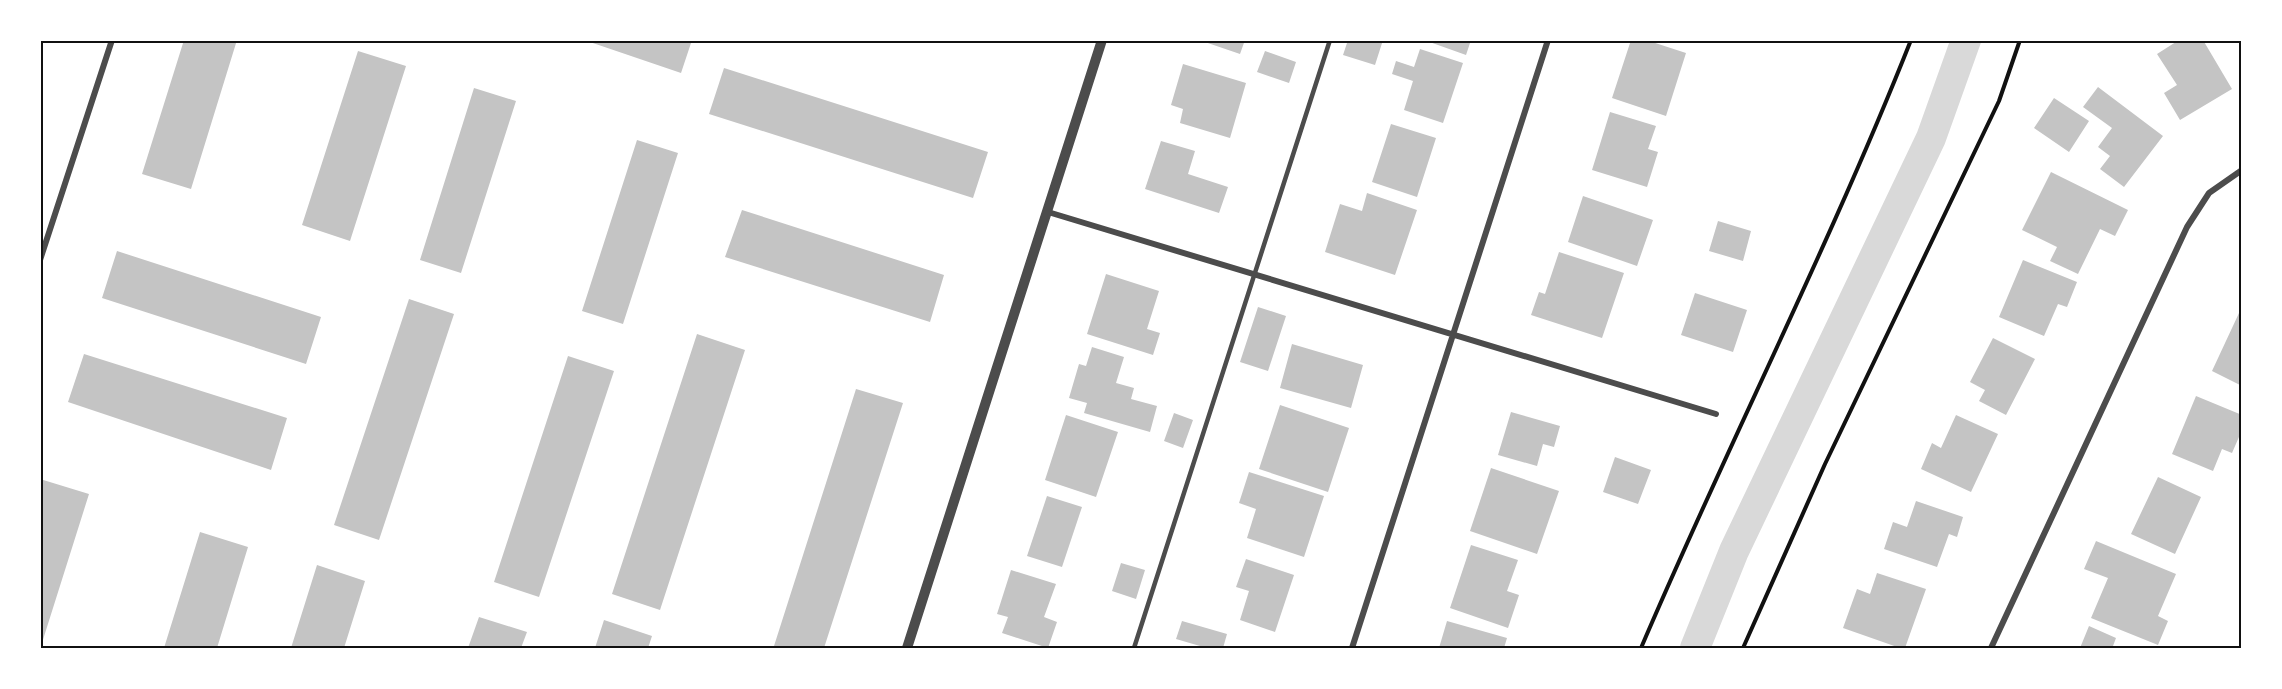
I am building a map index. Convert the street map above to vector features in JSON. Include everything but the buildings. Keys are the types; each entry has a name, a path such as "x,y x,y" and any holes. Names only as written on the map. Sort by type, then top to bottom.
{"street":[{"path":"40,260 112,40"},
{"path":"907,648 1102,40"},
{"path":"1352,648 1548,40"},
{"path":"1991,648 2187,227 2209,193 2241,170"},
{"path":"1048,212 1716,414"}],"lane":[{"path":"1134,648 1330,40"}],"path":[{"path":"1641,648 1831,232 1911,40"},
{"path":"1743,648 1825,464 1999,101 2020,40"}],"waterway":[{"path":"1695,648 1734,551 1931,138 1966,40"}]}
